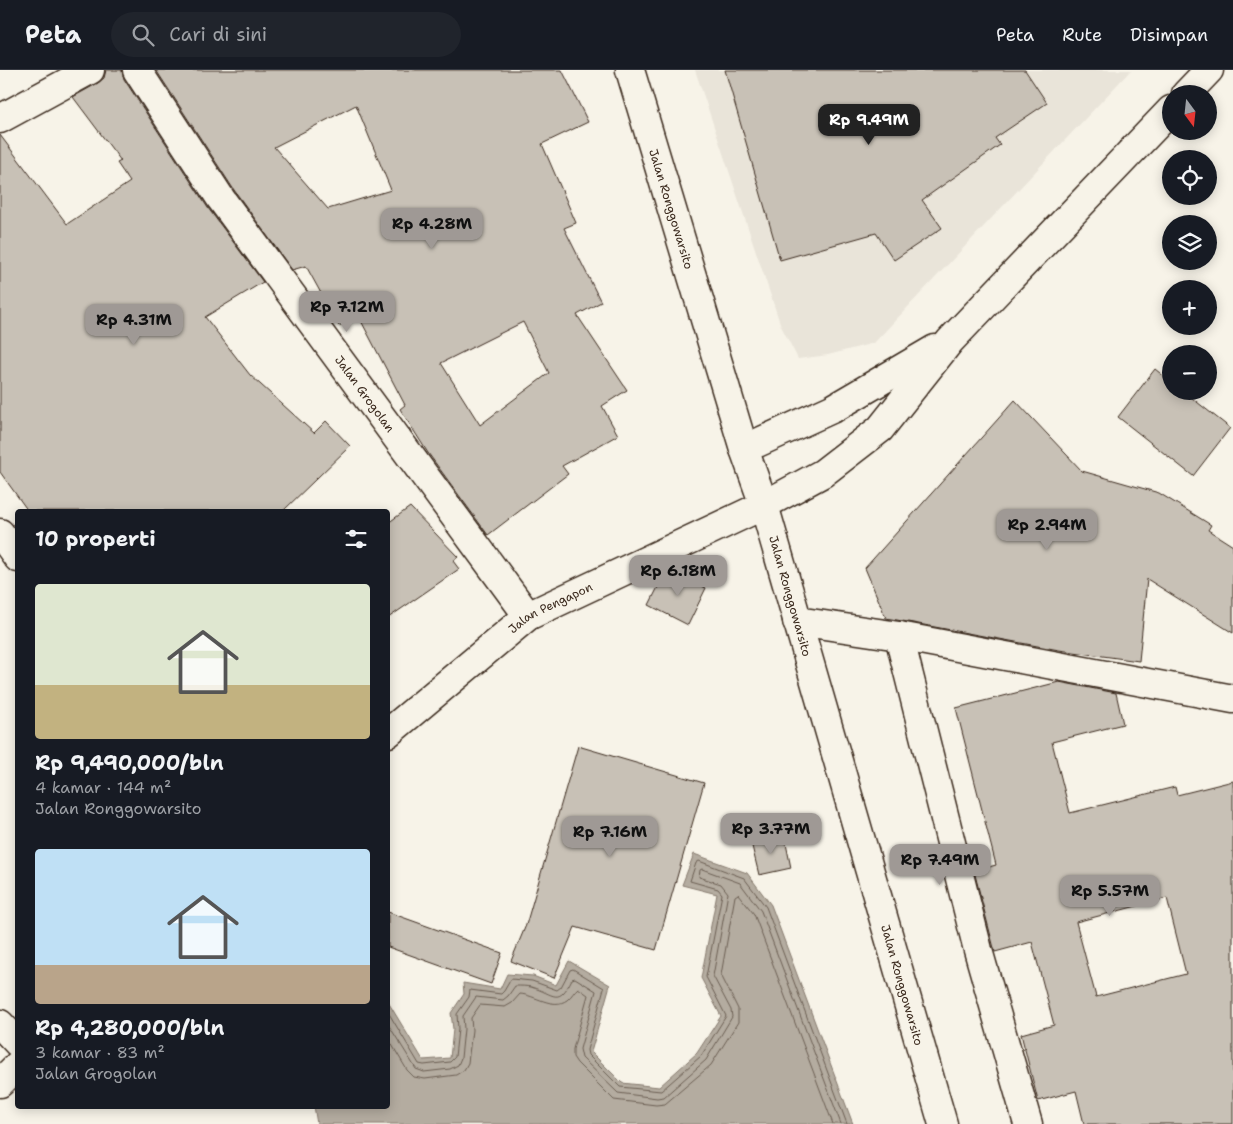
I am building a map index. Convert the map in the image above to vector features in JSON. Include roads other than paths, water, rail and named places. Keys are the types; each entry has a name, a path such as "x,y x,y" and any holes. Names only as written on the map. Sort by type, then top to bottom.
{"main road":[{"path":"0,119 90,70"},
{"name":"Jalan Grogolan","path":"138,70 221,199 528,616"},
{"name":"Jalan Ronggowarsito","path":"630,70 744,449 764,506 943,1124"},
{"path":"1195,85 1209,70"},
{"path":"744,449 834,408 950,341 1162,119"},
{"name":"Jalan Pengapon","path":"390,731 528,616 764,506 823,473 880,429 950,341"},
{"path":"0,533 15,554"},
{"path":"797,621 899,636 1233,699"},
{"path":"899,636 978,950 1028,1124"},
{"path":"0,1024 15,1040"},
{"path":"0,1083 15,1068"}],"water":[{"path":"694,854 747,873 771,905 853,1124 317,1124 314,1109 390,1109 390,1005 423,1060 450,1058 453,1029 451,1013 464,994 463,983 500,989 507,974 533,976 556,985 569,961 610,985 591,1052 622,1083 659,1087 697,1053 721,1016 701,978 717,894 682,885"}]}
